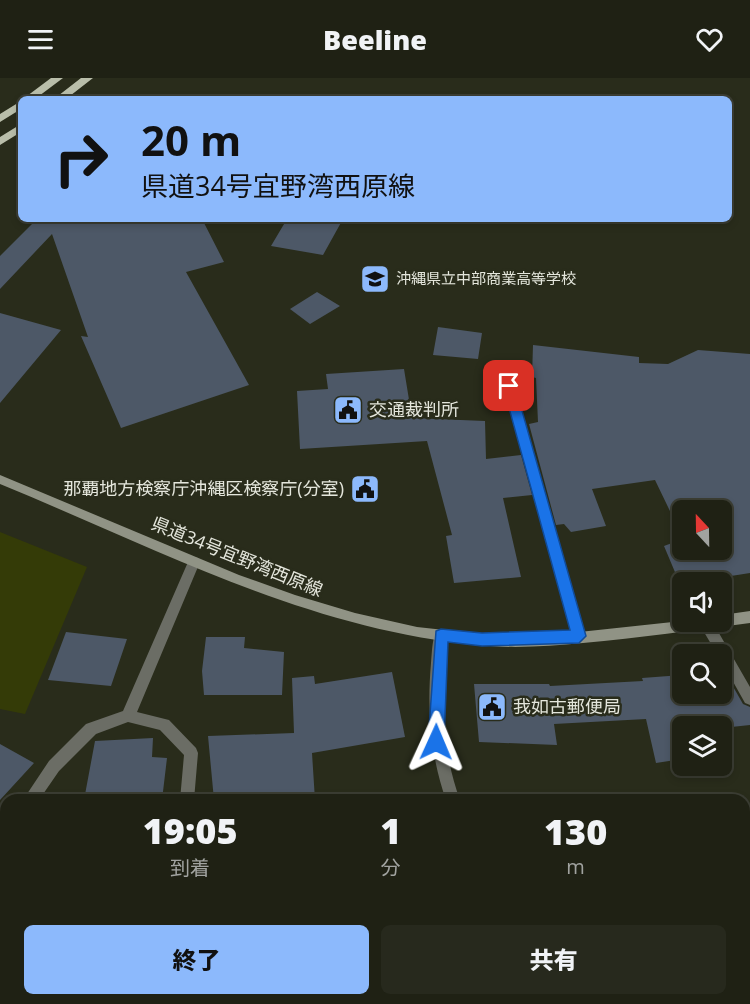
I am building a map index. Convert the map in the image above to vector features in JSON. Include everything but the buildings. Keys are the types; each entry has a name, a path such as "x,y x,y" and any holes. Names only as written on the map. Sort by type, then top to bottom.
{"highway":[{"path":"32,96 58,78"},
{"path":"63,96 88,78"},
{"path":"1,117 18,106"},
{"path":"0,142 18,129"}],"main road":[{"name":"県道34号宜野湾西原線","path":"0,479 239,582 326,612 381,626 482,640 579,636 672,626"},
{"name":"県道34号宜野湾西原線","path":"732,619 750,617"}],"street":[{"path":"509,386 579,636"},
{"path":"128,716 194,562"},
{"path":"711,632 750,699"},
{"path":"441,635 436,742 444,780 450,794"},
{"path":"34,794 54,766 91,729 128,716 164,725 191,753 188,794"}],"green space":[{"path":"0,532 87,567 25,714 0,709"}],"place":[{"name":"沖縄県立中部商業高等学校","path":"375,279"},
{"name":"交通裁判所","path":"348,410"},
{"name":"那覇地方検察庁沖縄区検察庁(分室)","path":"365,489"},
{"name":"我如古郵便局","path":"492,707"}],"route":[{"path":"436,742 437,665 441,635 482,640 579,636 509,386"}]}
